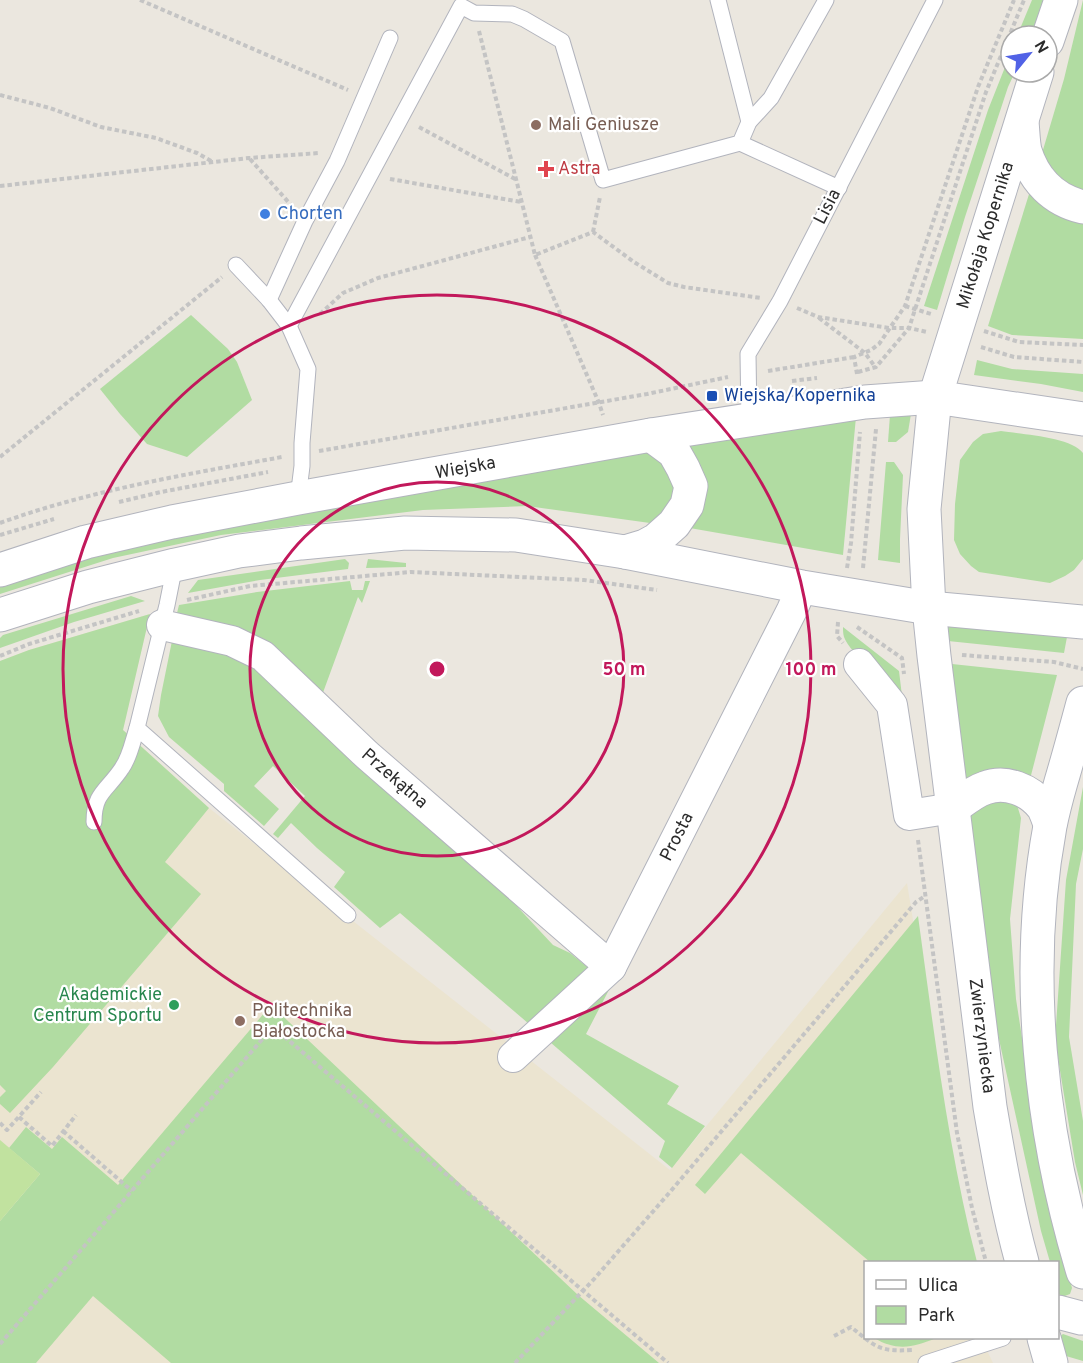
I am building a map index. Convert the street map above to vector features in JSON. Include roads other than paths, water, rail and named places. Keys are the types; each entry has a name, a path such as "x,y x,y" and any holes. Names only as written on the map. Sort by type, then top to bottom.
{"main road":[{"path":"1053,24 1061,0"},
{"name":"Mikołaja Kopernika","path":"929,608 924,509 935,397 1033,84"},
{"path":"1022,117 1025,150 1035,175 1051,194 1070,204 1083,207"},
{"name":"Wiejska","path":"0,570 86,542 172,522 651,435 749,420 862,387 1083,419"},
{"path":"625,552 656,540 674,524 687,506 691,486 683,468 674,452 651,435"},
{"path":"0,615 88,586 239,552 301,543 405,533 516,535 625,552 802,587 846,609 929,608 1083,622"},
{"name":"Zwierzyniecka","path":"929,608 992,1118 1011,1223 1021,1261"},
{"path":"1083,703 1050,824 1039,901 1037,978 1040,1053 1054,1151 1083,1272"},
{"path":"953,808 971,795 986,788 1002,785 1018,788 1033,796 1044,809 1050,824"},
{"path":"1059,1313 1083,1318"},
{"path":"1044,1339 1051,1363"}],"street":[{"name":"Prosta","path":"513,1057 610,967 802,587"},
{"name":"Przekątna","path":"165,615 232,641 263,656 367,755 610,967"},
{"path":"859,664 892,705 909,815 953,808"}],"lane":[{"path":"718,0 749,122"},
{"path":"740,143 749,122 771,98 826,0"},
{"name":"Lisia","path":"749,420 748,354 780,301 935,0"},
{"path":"289,327 465,6 512,14 562,41 603,180 740,143 839,188"},
{"path":"268,300 305,221 337,161 390,38"},
{"path":"236,266 268,300 289,327 308,369 298,498"},
{"path":"94,822 94,808 99,796 124,767 137,728 175,565"},
{"path":"137,728 348,915"},
{"path":"926,1363 1000,1339"}],"place":[{"name":"Mali Geniusze","path":"536,125"},
{"name":"Astra","path":"546,169"},
{"name":"Chorten","path":"265,214"},
{"name":"Wiejska/Kopernika","path":"712,396"},
{"name":"Akademickie Centrum Sportu","path":"174,1005"},
{"name":"Politechnika Białostocka","path":"240,1021"}]}
